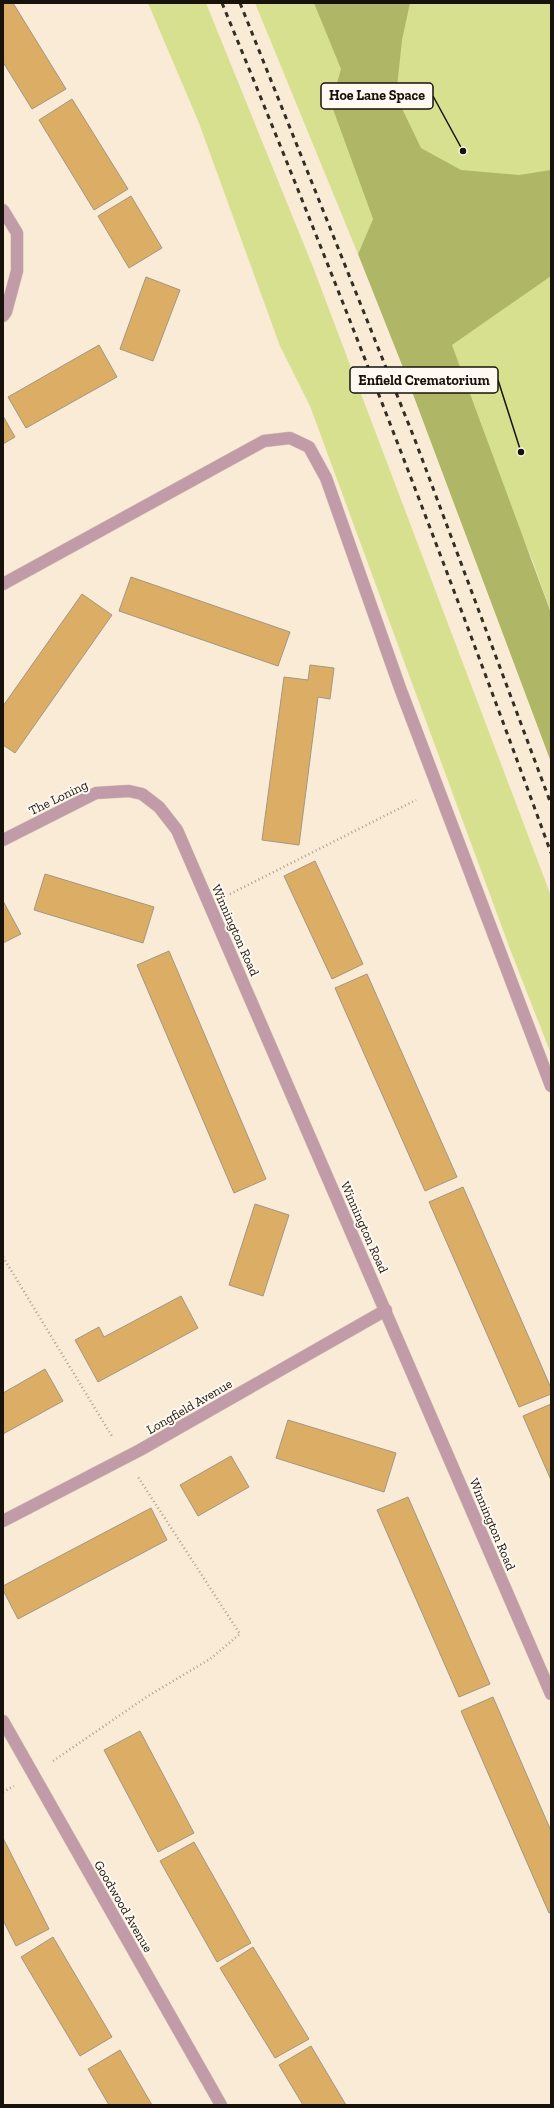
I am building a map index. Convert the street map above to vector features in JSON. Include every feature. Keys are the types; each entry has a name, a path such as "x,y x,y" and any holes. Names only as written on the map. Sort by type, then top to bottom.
{"street":[{"path":"3,210 16,233 17,270 6,312 3,316"},
{"path":"3,584 264,441 290,438 309,447 326,478 400,688 551,1086"},
{"name":"Winnington Road","path":"129,791 142,794 159,807 177,830 551,1694"},
{"name":"The Loning","path":"3,840 96,793 129,791"},
{"name":"Longfield Avenue","path":"3,1521 125,1457 386,1310"},
{"name":"Goodwood Avenue","path":"3,1721 221,2105"}],"path":[{"path":"209,904 438,789"},
{"path":"3,1257 125,1457 240,1634 210,1659 112,1720 33,1775 3,1792"}],"green space":[{"path":"148,3 206,3 313,267 551,896 551,1054 510,949 310,406 280,346 199,123"},
{"path":"255,3 551,3 551,613 532,559 331,104 373,219 358,254"},
{"path":"314,3 410,3 402,40 396,96 421,148 461,170 519,175 551,170 551,276 452,345 551,613 551,762 402,365 358,254 373,219 331,104 341,69"}],"building":[{"path":"3,3 13,3 66,89 32,109 3,62"},
{"path":"72,99 128,189 94,210 39,120"},
{"path":"131,196 162,248 129,268 98,216"},
{"path":"146,277 180,290 153,361 120,349"},
{"path":"99,345 117,377 26,428 8,397"},
{"path":"3,416 15,437 3,444"},
{"path":"131,577 290,632 278,666 119,611"},
{"path":"82,594 112,615 15,753 3,745 3,706"},
{"path":"310,665 334,668 330,699 318,697 299,845 262,840 284,677 308,680"},
{"path":"315,861 363,964 332,979 284,876"},
{"path":"45,874 154,907 143,943 34,910"},
{"path":"3,901 21,934 3,943"},
{"path":"169,951 266,1179 234,1193 137,965"},
{"path":"367,974 457,1177 425,1191 335,988"},
{"path":"463,1187 551,1388 551,1394 519,1407 429,1202"},
{"path":"255,1204 289,1215 263,1296 229,1285"},
{"path":"181,1296 198,1328 98,1382 75,1340 99,1327 104,1337"},
{"path":"45,1369 63,1401 3,1434 3,1393"},
{"path":"551,1404 551,1480 523,1416"},
{"path":"288,1420 396,1453 384,1492 276,1458"},
{"path":"231,1456 249,1487 198,1516 180,1485"},
{"path":"408,1497 490,1684 459,1697 377,1510"},
{"path":"151,1508 167,1540 18,1619 3,1590 3,1586"},
{"path":"493,1697 551,1831 551,1912 549,1913 461,1711"},
{"path":"140,1731 194,1833 158,1852 104,1750"},
{"path":"3,1838 49,1929 16,1946 3,1920"},
{"path":"194,1842 251,1943 217,1962 160,1861"},
{"path":"53,1937 112,2037 80,2056 21,1957"},
{"path":"253,1947 309,2039 275,2058 220,1968"},
{"path":"311,2046 346,2105 303,2105 279,2065"},
{"path":"120,2050 152,2105 109,2105 88,2069"}],"railway":[{"path":"222,3 350,320 472,639 551,853"},
{"path":"240,3 415,440 551,804"}],"place":[{"name":"Hoe Lane Space","path":"463,151"},
{"name":"Enfield Crematorium","path":"521,452"}]}
